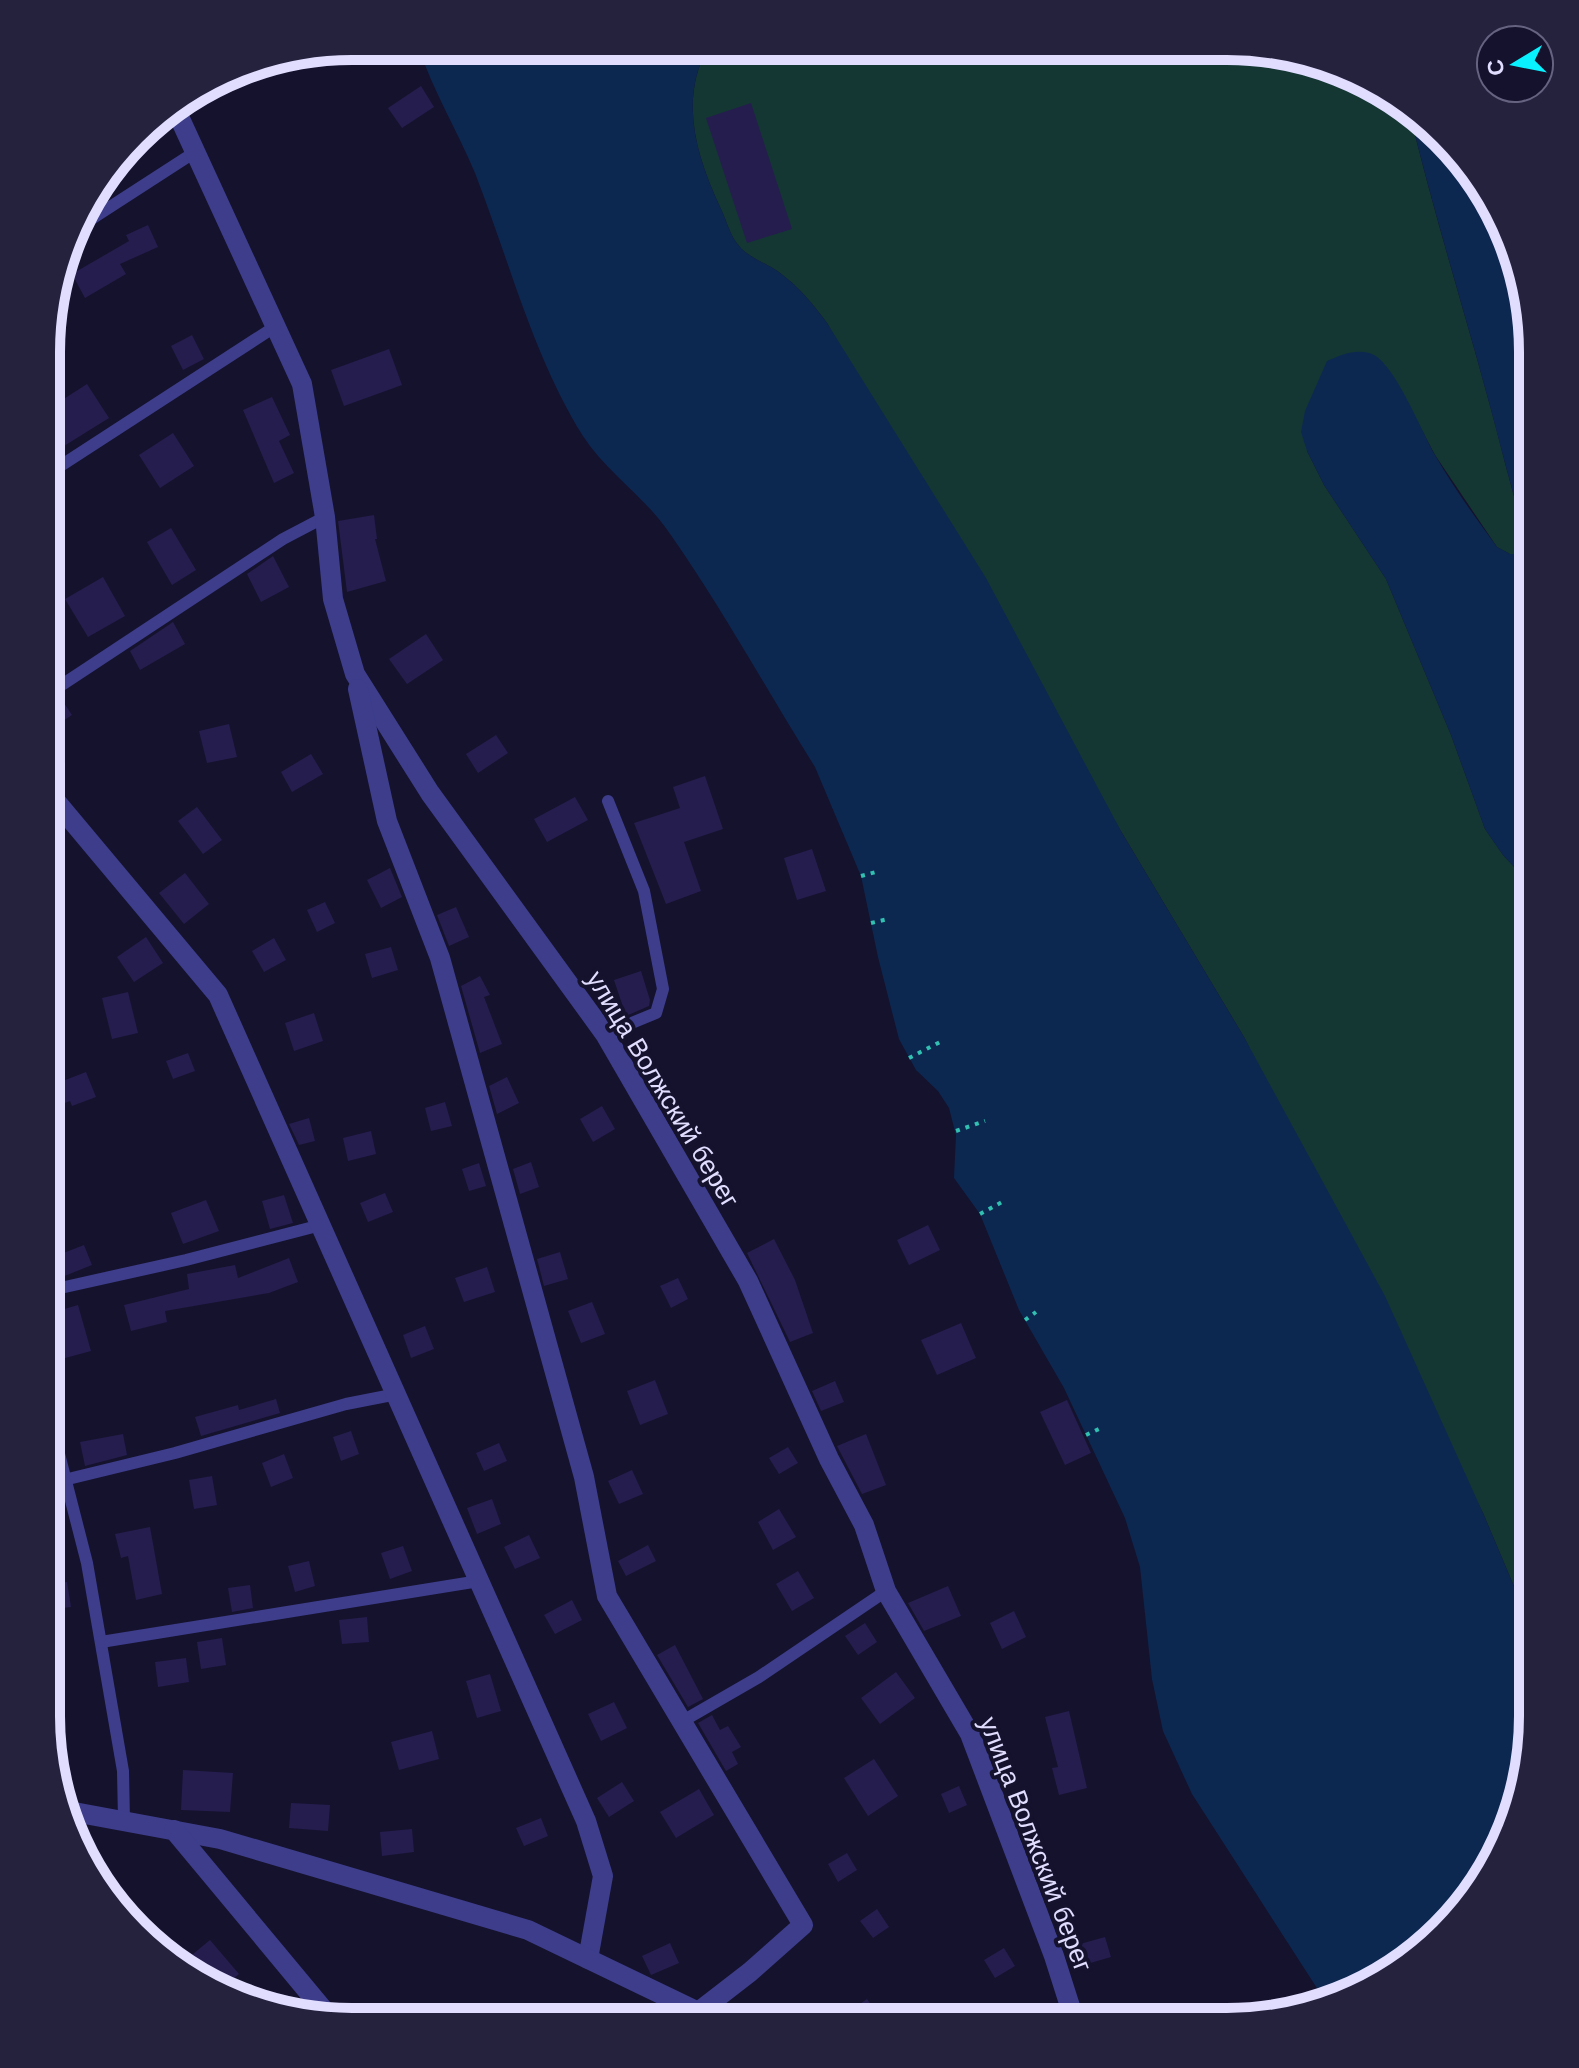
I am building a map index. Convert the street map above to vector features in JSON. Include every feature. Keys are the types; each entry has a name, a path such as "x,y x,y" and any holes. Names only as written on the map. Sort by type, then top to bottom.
{"street":[{"name":"улица Волжский берег","path":"179,117 302,384 325,517 333,599 355,674 430,793 605,1034 748,1281 829,1459 864,1525 886,1591 970,1734 1071,2008"},
{"path":"355,674 387,821 440,958 584,1477 607,1596 803,1925 703,2008"},
{"path":"60,806 218,995 586,1821 603,1876 588,1959"},
{"path":"75,1810 220,1839 528,1930 687,2008"},
{"path":"174,1830 320,2006"}],"lane":[{"path":"92,218 195,152"},
{"path":"60,466 276,326"},
{"path":"60,686 283,539 325,517"},
{"path":"605,1034 656,1013 663,989 644,891 608,801"},
{"path":"60,1288 321,1225"},
{"path":"64,1480 175,1453 346,1404 397,1394"},
{"path":"60,1463 87,1563 123,1771 124,1820"},
{"path":"101,1642 479,1581"},
{"path":"681,1722 759,1677 886,1591"}],"path":[{"path":"861,876 876,872"},
{"path":"871,923 888,919"},
{"path":"909,1058 942,1041"},
{"path":"956,1131 985,1121"},
{"path":"980,1214 1002,1202"},
{"path":"1025,1320 1036,1312"},
{"path":"1086,1435 1101,1428"}],"green space":[{"path":"702,60 1265,62 1339,82 1373,99 1413,127 1513,494 1519,520 1519,554 1510,554 1497,547 1435,455 1397,383 1307,451 1324,485 1386,579 1451,735 1485,829 1519,872 1519,1598 1483,1513 1244,1037 1122,833 827,323 793,284 748,254 733,237 704,168 694,127 694,87"}],"water":[{"path":"424,60 702,60 694,87 694,127 704,168 733,237 748,254 793,284 827,323 986,578 1122,833 1244,1037 1385,1296 1519,1598 1519,1716 1517,1754 1509,1792 1497,1828 1480,1862 1459,1894 1434,1923 1405,1948 1356,1978 1320,1993 1192,1794 1163,1731 1152,1679 1140,1567 1125,1518 1064,1388 1019,1310 980,1214 954,1178 956,1135 949,1108 938,1091 916,1070 899,1039 861,876 815,767 688,559 648,506 592,449 565,405 536,341 475,173"},
{"path":"1413,127 1447,159 1470,190 1497,240 1509,276 1517,314 1519,352 1519,520 1480,370"},
{"path":"1356,352 1374,355 1382,362 1408,401 1464,502 1497,547 1510,554 1519,554 1519,872 1485,829 1451,735 1386,579 1324,485 1307,451 1301,432 1305,411 1327,361"}],"building":[{"path":"421,86 434,107 402,128 388,108"},
{"path":"751,103 792,229 747,243 706,118"},
{"path":"148,225 158,247 120,264 126,274 85,298 72,274 129,241 126,235"},
{"path":"192,335 204,359 183,370 171,346"},
{"path":"389,349 402,385 344,406 331,370"},
{"path":"87,384 109,418 60,449 60,410 63,408 60,401"},
{"path":"272,397 290,435 279,441 294,473 274,483 243,410"},
{"path":"173,433 194,466 160,488 139,455"},
{"path":"374,515 375,539 386,581 347,592 338,521"},
{"path":"171,528 196,570 172,585 147,542"},
{"path":"273,556 289,587 261,602 247,574"},
{"path":"103,577 125,616 88,637 65,599"},
{"path":"173,622 185,644 140,670 130,651"},
{"path":"426,634 443,660 407,684 389,659"},
{"path":"62,700 72,715 60,723"},
{"path":"229,724 237,757 207,763 199,731"},
{"path":"496,735 508,753 478,773 466,754"},
{"path":"311,754 323,774 292,792 281,772"},
{"path":"705,776 723,829 684,842 701,891 666,904 634,823 680,808 673,787"},
{"path":"575,797 588,820 547,842 534,819"},
{"path":"197,807 222,840 203,854 178,821"},
{"path":"812,849 826,891 797,900 784,858"},
{"path":"390,868 402,897 381,908 367,880"},
{"path":"185,873 209,904 184,924 159,893"},
{"path":"325,902 335,923 317,932 307,910"},
{"path":"456,907 469,937 449,946 437,915"},
{"path":"146,937 163,963 134,982 117,957"},
{"path":"274,938 286,960 264,972 252,951"},
{"path":"391,947 398,970 372,978 365,954"},
{"path":"641,971 649,1006 626,1016 614,980"},
{"path":"480,976 490,995 484,997 502,1044 480,1053 461,986"},
{"path":"128,992 138,1033 112,1039 102,998"},
{"path":"314,1013 323,1041 294,1051 285,1023"},
{"path":"188,1053 195,1071 173,1079 166,1061"},
{"path":"86,1072 96,1097 72,1106 70,1101 60,1105 60,1082"},
{"path":"507,1077 519,1103 497,1114 489,1086"},
{"path":"445,1102 452,1126 431,1131 425,1108"},
{"path":"602,1106 615,1129 593,1142 580,1119"},
{"path":"309,1118 315,1141 299,1145 289,1124"},
{"path":"371,1131 376,1154 348,1161 343,1138"},
{"path":"531,1162 539,1187 520,1194 513,1169"},
{"path":"479,1163 486,1186 469,1191 462,1169"},
{"path":"385,1193 393,1212 368,1222 360,1203"},
{"path":"284,1195 293,1223 270,1229 262,1201"},
{"path":"206,1200 219,1231 183,1244 171,1213"},
{"path":"928,1225 940,1250 909,1265 897,1240"},
{"path":"774,1239 795,1280 813,1333 790,1342 747,1253"},
{"path":"84,1245 92,1265 62,1277 60,1254"},
{"path":"560,1252 568,1279 544,1286 537,1259"},
{"path":"289,1258 298,1282 269,1293 165,1311 167,1322 131,1331 124,1305 189,1289 187,1274 235,1265 238,1278"},
{"path":"487,1267 495,1292 464,1302 455,1278"},
{"path":"678,1278 688,1299 671,1308 660,1286"},
{"path":"592,1302 605,1334 581,1343 568,1311"},
{"path":"78,1305 91,1351 60,1359 60,1310"},
{"path":"961,1323 976,1358 937,1375 921,1340"},
{"path":"425,1326 434,1349 411,1358 403,1335"},
{"path":"655,1380 668,1414 640,1425 627,1391"},
{"path":"835,1381 844,1402 821,1411 812,1391"},
{"path":"276,1399 280,1413 201,1436 195,1417 238,1405 239,1410"},
{"path":"1067,1400 1091,1453 1065,1465 1040,1412"},
{"path":"351,1431 359,1454 341,1461 333,1437"},
{"path":"123,1434 127,1455 85,1466 80,1442"},
{"path":"866,1434 886,1485 862,1494 837,1446"},
{"path":"499,1443 507,1461 484,1471 476,1453"},
{"path":"788,1447 798,1463 779,1474 769,1458"},
{"path":"284,1454 293,1478 271,1487 262,1463"},
{"path":"632,1470 643,1494 619,1504 608,1481"},
{"path":"212,1476 217,1505 194,1509 189,1480"},
{"path":"492,1499 501,1524 477,1534 467,1508"},
{"path":"779,1509 796,1537 773,1550 758,1522"},
{"path":"150,1527 162,1594 136,1600 128,1556 121,1558 115,1534"},
{"path":"529,1535 540,1558 515,1569 504,1547"},
{"path":"648,1545 656,1561 626,1576 618,1561"},
{"path":"403,1546 412,1571 390,1579 381,1553"},
{"path":"309,1561 315,1586 295,1592 288,1566"},
{"path":"798,1571 814,1598 792,1611 776,1584"},
{"path":"67,1582 71,1607 60,1608 60,1583"},
{"path":"250,1585 253,1608 232,1612 228,1588"},
{"path":"948,1586 961,1616 924,1631 908,1603"},
{"path":"572,1600 582,1620 555,1634 544,1615"},
{"path":"1014,1611 1026,1637 1002,1649 990,1623"},
{"path":"367,1617 369,1642 342,1644 339,1620"},
{"path":"865,1623 877,1642 858,1655 845,1636"},
{"path":"222,1638 226,1665 201,1669 197,1642"},
{"path":"675,1645 703,1699 688,1707 657,1655"},
{"path":"186,1658 189,1682 158,1687 155,1662"},
{"path":"896,1672 915,1698 880,1724 861,1698"},
{"path":"490,1674 501,1711 477,1718 466,1681"},
{"path":"614,1702 627,1728 601,1741 588,1714"},
{"path":"1069,1711 1087,1788 1059,1795 1052,1768 1058,1767 1045,1717"},
{"path":"712,1715 720,1730 728,1726 741,1747 732,1752 738,1764 726,1771 698,1723"},
{"path":"432,1731 439,1759 399,1770 391,1742"},
{"path":"874,1759 898,1796 868,1816 844,1778"},
{"path":"183,1770 233,1773 230,1812 181,1810"},
{"path":"622,1782 634,1801 609,1817 597,1798"},
{"path":"959,1786 967,1805 949,1813 941,1794"},
{"path":"699,1789 714,1815 676,1838 660,1812"},
{"path":"291,1803 330,1805 328,1831 289,1828"},
{"path":"541,1818 548,1836 524,1846 516,1828"},
{"path":"412,1829 414,1852 382,1856 380,1832"},
{"path":"847,1853 857,1870 838,1882 828,1864"},
{"path":"877,1909 889,1927 873,1938 860,1921"},
{"path":"1105,1937 1111,1957 1087,1964 1080,1944"},
{"path":"210,1940 239,1974 230,1981 188,1958"},
{"path":"670,1943 679,1963 651,1975 642,1956"},
{"path":"1004,1948 1015,1966 995,1978 984,1960"},
{"path":"867,1999 873,2008 854,2008"}]}
